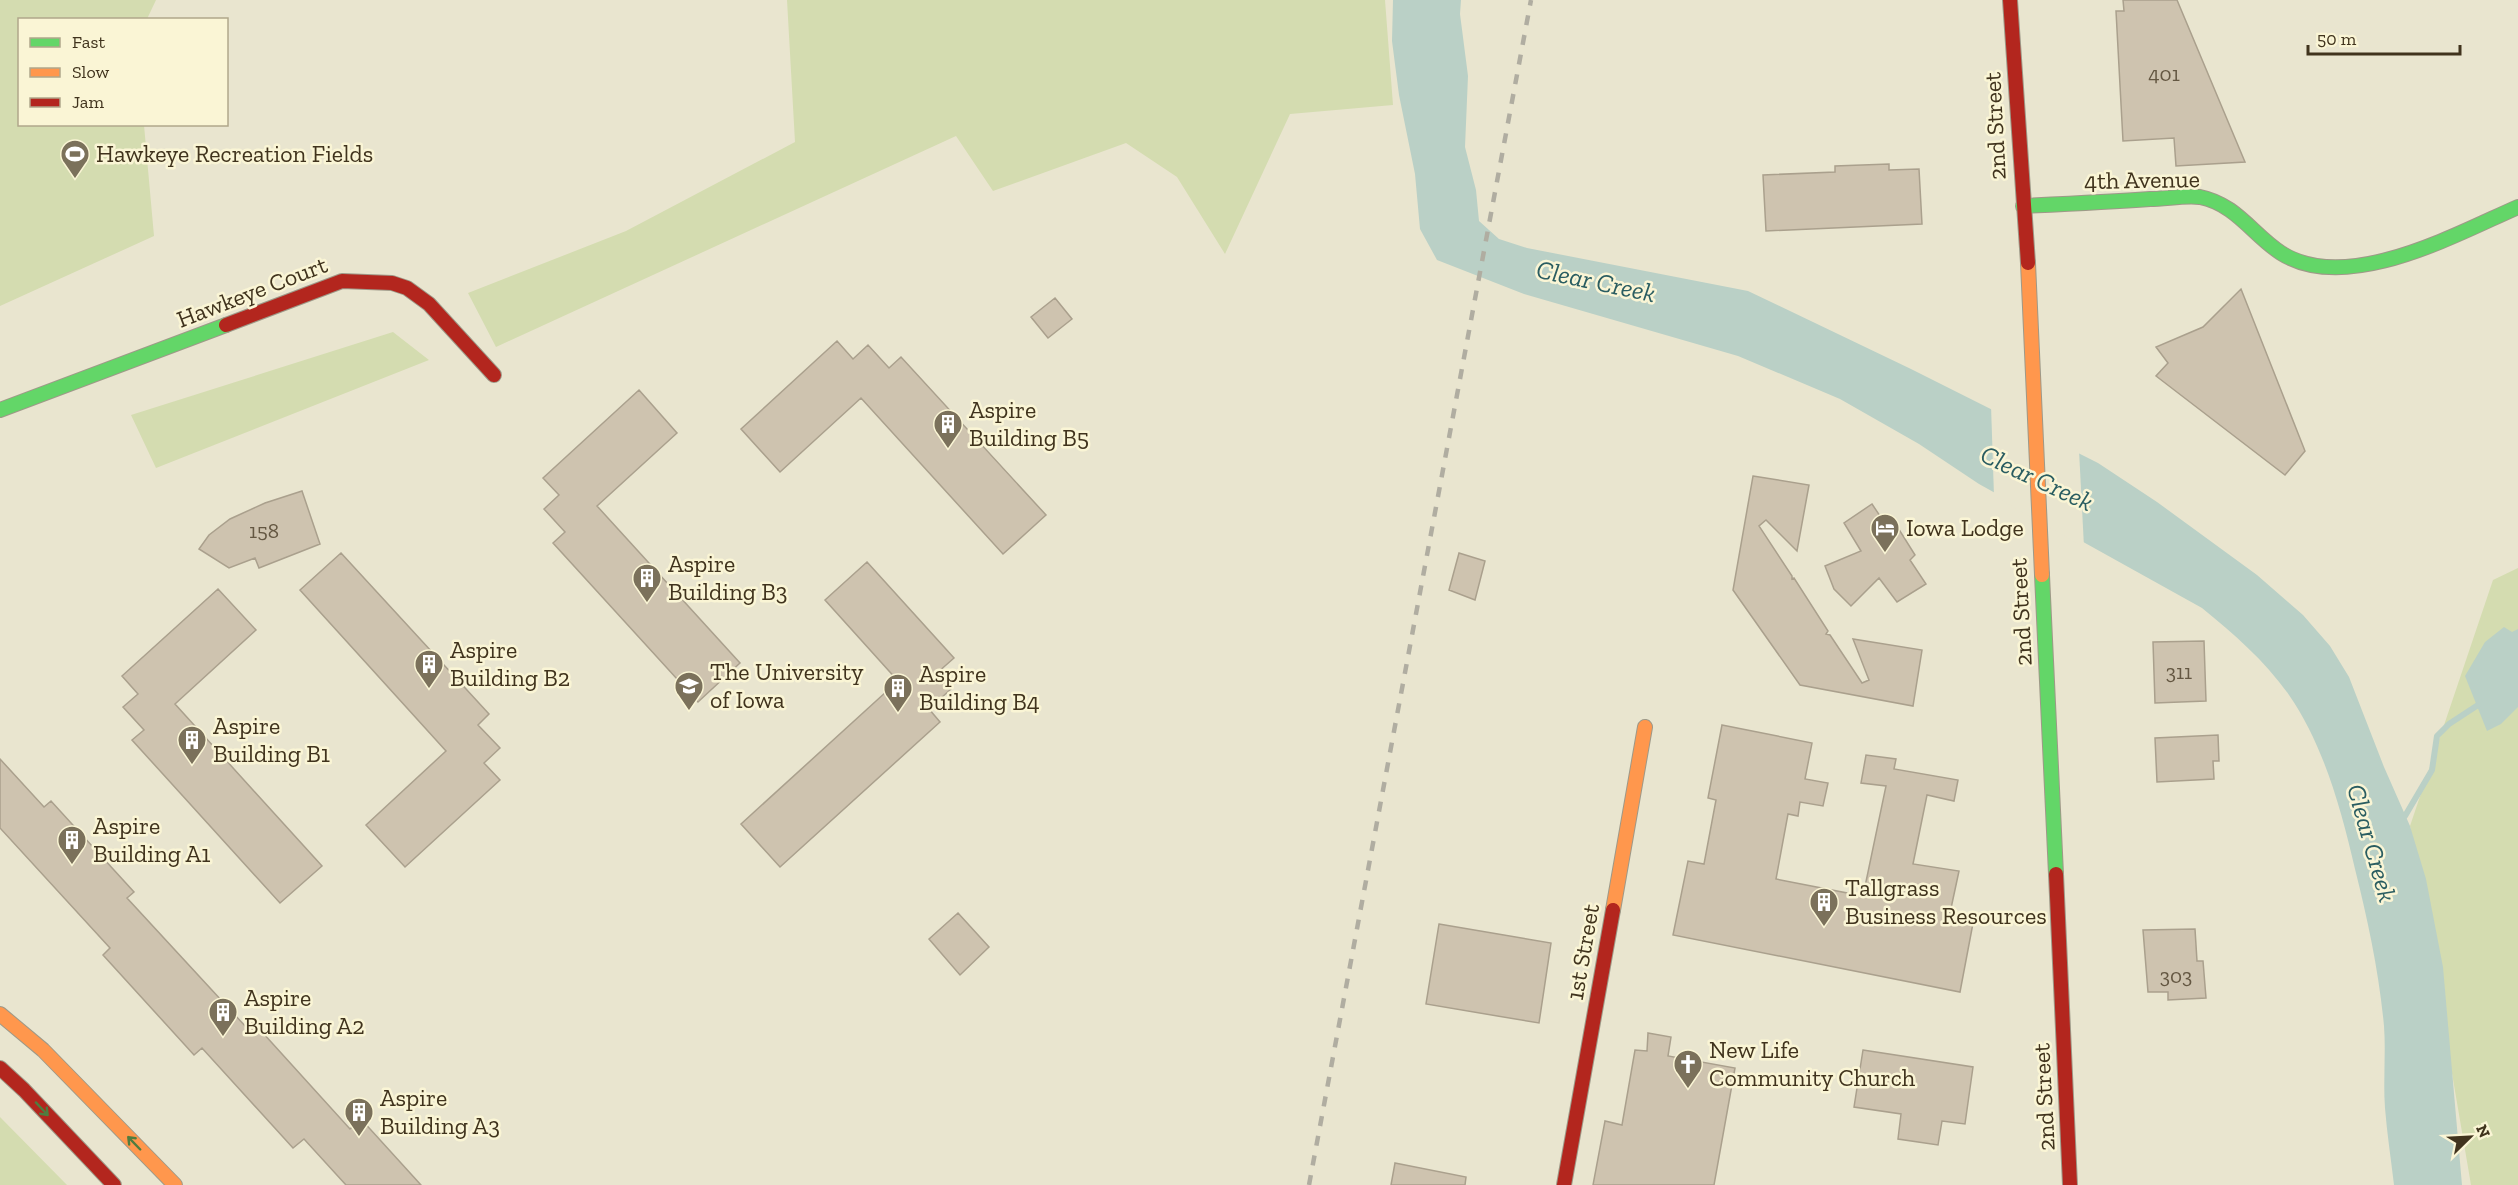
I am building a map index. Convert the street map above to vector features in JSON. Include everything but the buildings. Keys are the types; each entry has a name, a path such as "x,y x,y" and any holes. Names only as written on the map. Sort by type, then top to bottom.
{"main road":[{"name":"2nd Street","path":"2010,0 2032,382 2070,1185"},
{"name":"4th Avenue","path":"2023,206 2199,197 2232,211 2269,244 2290,258 2306,263 2331,266 2364,266 2398,257 2518,207"},
{"name":"Hawkeye Court","path":"0,410 342,281 380,280 407,288 429,304 494,375"},
{"name":"1st Street","path":"1564,1185 1646,727"},
{"path":"0,1014 43,1050 175,1185"},
{"path":"0,1068 24,1090 114,1185"}],"green space":[{"name":"Hawkeye Recreation Fields","path":"0,0 156,0 147,18 18,18 18,126 144,126 154,236 0,306"},
{"path":"787,0 1385,0 1393,105 1290,114 1225,254 1177,177 1126,143 993,191 956,136 496,347 468,293 626,231 795,142"},
{"path":"393,332 429,360 156,468 131,415"},
{"path":"2518,568 2518,1185 2471,1185 2410,826 2493,580"},
{"path":"0,1117 67,1185 0,1185"}],"water":[{"name":"Clear Creek","path":"1393,0 1461,0 1460,14 1468,76 1465,147 1476,190 1479,221 1499,239 1527,248 1748,291 1911,369 2098,463 2157,502 2257,575 2303,615 2330,646 2349,677 2410,826 2426,879 2443,967 2462,1185 2394,1185 2385,1108 2385,1036 2382,1006 2350,846 2330,779 2312,735 2289,695 2270,671 2202,608 1979,484 1919,444 1840,399 1738,356 1524,294 1437,260 1420,229 1415,174 1399,95 1392,41"},
{"path":"2504,627 2512,632 2518,629 2518,707 2501,724 2487,731 2465,676 2485,642"}],"pier":[{"path":"1991,405 2079,450 2084,547 1994,496"}],"waterway":[{"path":"2405,816 2432,770 2437,736 2449,724 2478,705"}],"railway":[{"path":"1309,1185 1531,0"}],"traffic: fast":[{"path":"2023,206 2200,197 2224,206 2281,253 2308,264 2337,267 2369,264 2401,256 2518,207"},
{"path":"0,410 226,325"},
{"path":"2042,575 2056,874"}],"traffic: slow":[{"path":"2028,263 2042,575"},
{"path":"1613,910 1645,727"},
{"path":"0,1014 43,1050 175,1185"}],"traffic: jam":[{"path":"2010,0 2028,263"},
{"path":"226,325 342,281 392,283 407,288 429,304 494,375"},
{"path":"2056,874 2070,1185"},
{"path":"1564,1185 1613,910"},
{"path":"0,1068 24,1090 114,1185"}],"place":[{"name":"Hawkeye Recreation Fields","path":"75,180"},
{"name":"Aspire Building B5","path":"948,450"},
{"name":"Iowa Lodge","path":"1885,554"},
{"name":"Aspire Building B3","path":"647,604"},
{"name":"Aspire Building B2","path":"429,690"},
{"name":"The University of Iowa","path":"689,712"},
{"name":"Aspire Building B4","path":"898,714"},
{"name":"Aspire Building B1","path":"192,766"},
{"name":"Aspire Building A1","path":"72,866"},
{"name":"Tallgrass Business Resources","path":"1824,928"},
{"name":"Aspire Building A2","path":"223,1038"},
{"name":"New Life Community Church","path":"1688,1090"},
{"name":"Aspire Building A3","path":"359,1138"}]}
